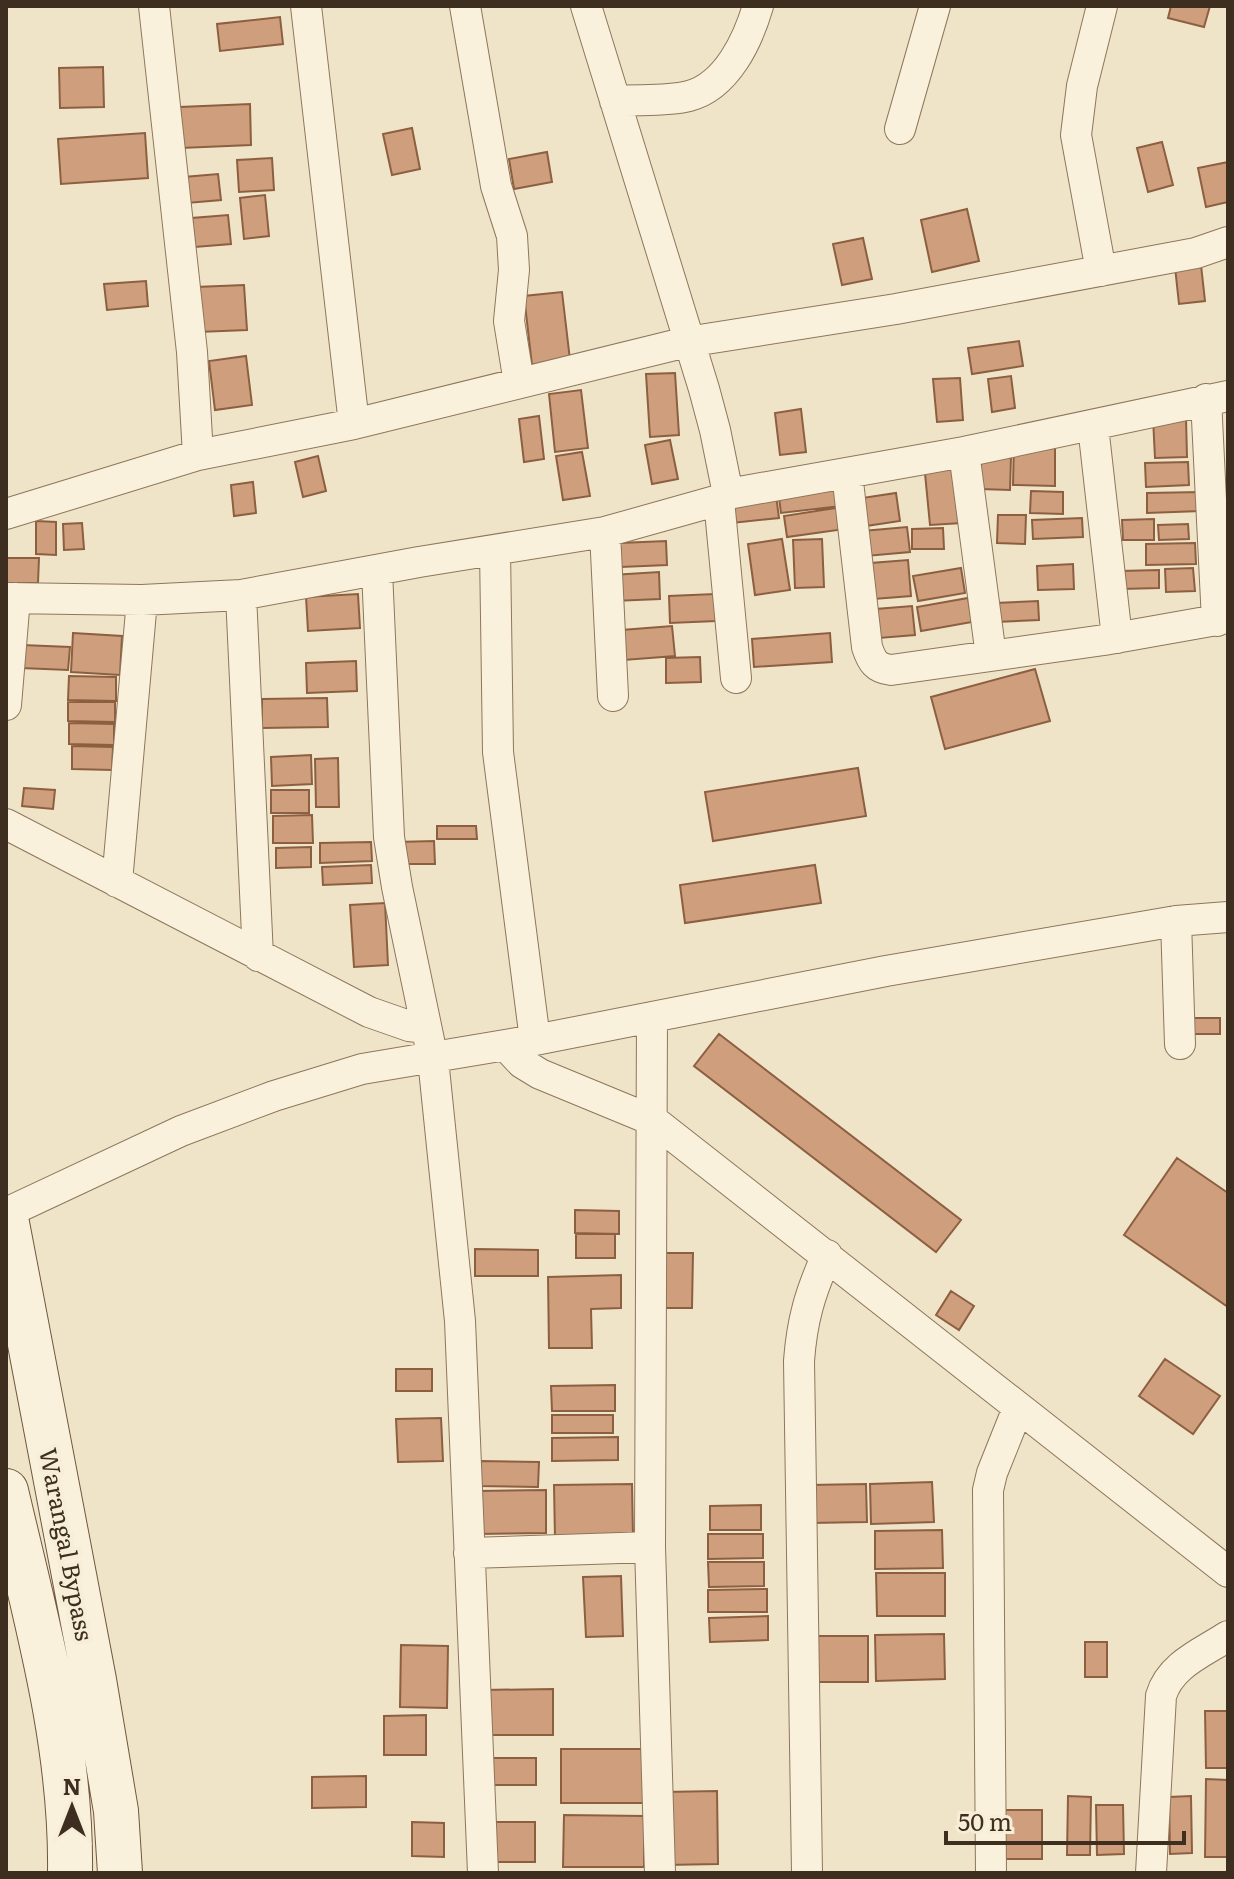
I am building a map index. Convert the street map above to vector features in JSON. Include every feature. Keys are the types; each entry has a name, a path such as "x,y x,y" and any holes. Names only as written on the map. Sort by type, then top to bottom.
{"main road":[{"name":"Warangal Bypass","path":"6,1215 94,1680 116,1811 120,1873"},
{"name":"Warangal Bypass","path":"6,1491 54,1701 67,1799 70,1873"}],"street":[{"path":"154,6 192,352 198,455"},
{"path":"306,6 354,424"},
{"path":"465,6 496,186 512,236 514,270 509,321 519,383"},
{"path":"615,101 689,96 708,88 723,75 758,6"},
{"path":"900,129 935,6"},
{"path":"1101,271 1076,135 1082,86 1102,6"},
{"path":"588,8 715,430 724,497 736,678"},
{"path":"6,514 198,455 354,424 687,342 896,309 1196,253 1228,242"},
{"path":"6,705 11,598 142,600 241,595 605,532 724,497 847,473 964,452 1217,398 1223,620 891,670 879,668 871,660 867,647 847,473"},
{"path":"1093,426 1117,638"},
{"path":"964,452 991,656"},
{"path":"605,532 613,696"},
{"path":"495,550 498,752 522,1063 540,1074 654,1121 1228,1572"},
{"path":"377,571 389,837 433,1059 460,1321 483,1873"},
{"path":"241,595 258,956"},
{"path":"117,882 142,600"},
{"path":"6,824 369,1012 409,1026 426,1028"},
{"path":"6,1215 181,1131 274,1096 362,1069 520,1043 886,971 1176,921 1228,917"},
{"path":"1176,921 1180,1044"},
{"path":"652,1017 650,1547 660,1873"},
{"path":"807,1873 799,1361 801,1325 809,1296 827,1255"},
{"path":"991,1873 988,1490 1018,1408"},
{"path":"469,1553 650,1547"},
{"path":"1151,1873 1161,1696 1166,1680 1177,1668 1228,1636"}],"building":[{"path":"1171,6 1210,6 1204,27 1168,18"},
{"path":"280,17 283,44 220,51 217,24"},
{"path":"103,67 104,107 60,108 59,68"},
{"path":"250,104 251,145 181,148 180,107"},
{"path":"412,128 420,169 392,175 383,134"},
{"path":"145,133 148,178 61,184 58,139"},
{"path":"1162,142 1173,185 1148,192 1137,148"},
{"path":"547,152 552,182 514,189 509,159"},
{"path":"272,158 274,190 239,192 237,160"},
{"path":"1228,162 1228,202 1206,207 1198,168"},
{"path":"218,174 221,200 187,203 184,177"},
{"path":"265,195 269,236 244,239 240,198"},
{"path":"967,209 979,261 932,272 921,220"},
{"path":"228,215 231,244 195,247 192,218"},
{"path":"863,238 872,279 842,285 833,244"},
{"path":"1201,265 1205,301 1179,304 1175,267"},
{"path":"146,281 148,306 107,310 104,284"},
{"path":"244,285 247,330 198,332 196,287"},
{"path":"562,292 570,360 532,365 524,296"},
{"path":"1019,341 1023,366 972,374 968,348"},
{"path":"246,356 252,405 215,410 209,361"},
{"path":"675,373 679,435 650,437 646,374"},
{"path":"1011,376 1015,408 992,412 988,379"},
{"path":"960,378 963,420 937,422 933,379"},
{"path":"581,390 588,448 555,452 549,394"},
{"path":"801,409 806,452 780,455 775,413"},
{"path":"539,416 544,459 524,462 519,419"},
{"path":"1153,418 1186,418 1187,457 1155,458"},
{"path":"670,440 678,479 652,484 645,445"},
{"path":"1014,443 1055,444 1055,486 1013,485"},
{"path":"582,452 590,496 563,500 556,456"},
{"path":"318,456 326,491 303,497 295,462"},
{"path":"981,457 1011,458 1010,490 980,489"},
{"path":"956,460 962,523 930,525 924,463"},
{"path":"1188,462 1189,485 1146,487 1145,463"},
{"path":"253,482 256,513 234,516 231,485"},
{"path":"838,483 841,506 781,513 778,490"},
{"path":"1031,491 1063,492 1063,514 1030,513"},
{"path":"1201,492 1201,511 1147,513 1147,493"},
{"path":"896,493 900,521 866,526 862,498"},
{"path":"776,495 779,518 732,523 729,500"},
{"path":"842,507 845,529 787,537 784,516"},
{"path":"998,515 1026,515 1025,544 997,543"},
{"path":"1082,518 1083,537 1033,539 1032,520"},
{"path":"1154,519 1154,540 1123,540 1122,520"},
{"path":"36,521 56,522 56,555 36,554"},
{"path":"82,523 84,549 64,550 63,524"},
{"path":"1188,524 1189,539 1159,540 1158,525"},
{"path":"907,527 910,552 866,556 863,531"},
{"path":"943,528 944,549 912,549 912,529"},
{"path":"782,539 790,590 755,595 748,544"},
{"path":"822,539 824,587 795,588 793,540"},
{"path":"666,541 667,565 621,567 620,543"},
{"path":"1195,543 1196,564 1146,565 1146,544"},
{"path":"6,558 39,558 38,583 6,583"},
{"path":"908,560 911,596 874,599 871,563"},
{"path":"1073,564 1074,589 1038,590 1037,566"},
{"path":"961,568 965,593 918,601 913,576"},
{"path":"1193,568 1195,591 1166,592 1165,569"},
{"path":"1159,570 1159,588 1121,589 1120,571"},
{"path":"659,572 660,599 613,601 612,575"},
{"path":"358,594 360,628 308,631 306,597"},
{"path":"715,594 716,621 670,623 669,596"},
{"path":"968,598 972,622 921,631 917,607"},
{"path":"1038,601 1039,620 996,622 995,603"},
{"path":"912,606 915,635 879,638 876,609"},
{"path":"672,626 675,656 624,660 622,630"},
{"path":"73,633 122,636 120,675 71,672"},
{"path":"830,633 832,662 754,667 752,639"},
{"path":"22,645 70,647 68,670 21,668"},
{"path":"700,657 701,682 666,683 666,658"},
{"path":"356,661 357,691 307,693 306,663"},
{"path":"1035,669 1050,721 945,749 931,697"},
{"path":"69,676 116,677 116,701 68,700"},
{"path":"327,698 328,727 262,728 262,699"},
{"path":"68,702 115,702 115,722 68,721"},
{"path":"69,723 114,724 114,745 69,744"},
{"path":"72,746 113,747 112,770 72,769"},
{"path":"311,755 312,784 272,786 271,757"},
{"path":"338,758 339,807 316,807 315,759"},
{"path":"858,768 866,816 713,841 705,792"},
{"path":"24,788 55,790 53,809 22,806"},
{"path":"271,790 309,790 309,813 271,813"},
{"path":"312,815 313,843 273,843 273,816"},
{"path":"437,826 476,826 477,839 437,839"},
{"path":"434,841 435,864 396,864 396,842"},
{"path":"371,842 372,861 320,863 320,843"},
{"path":"311,847 311,867 276,868 276,848"},
{"path":"371,865 372,883 323,885 322,867"},
{"path":"815,865 821,903 685,923 680,885"},
{"path":"385,903 388,965 354,967 350,905"},
{"path":"1187,1018 1220,1018 1220,1034 1187,1034"},
{"path":"719,1034 961,1220 936,1252 694,1066"},
{"path":"1177,1158 1228,1193 1228,1307 1124,1235"},
{"path":"575,1210 619,1211 619,1234 575,1233"},
{"path":"576,1234 615,1234 615,1258 576,1258"},
{"path":"475,1249 538,1250 538,1276 475,1276"},
{"path":"666,1253 693,1253 692,1308 665,1308"},
{"path":"621,1275 621,1308 591,1309 592,1348 549,1348 548,1277"},
{"path":"951,1291 974,1306 959,1330 936,1315"},
{"path":"1165,1359 1220,1396 1193,1434 1139,1396"},
{"path":"396,1369 432,1369 432,1391 396,1391"},
{"path":"615,1385 615,1411 552,1411 551,1386"},
{"path":"552,1415 613,1415 613,1433 552,1433"},
{"path":"441,1418 443,1461 398,1462 396,1419"},
{"path":"618,1437 618,1460 552,1461 552,1438"},
{"path":"479,1461 539,1462 538,1487 478,1486"},
{"path":"932,1482 934,1522 871,1524 870,1484"},
{"path":"632,1484 633,1537 555,1538 554,1485"},
{"path":"866,1484 867,1522 810,1523 809,1485"},
{"path":"546,1490 546,1533 477,1534 477,1491"},
{"path":"761,1505 761,1530 710,1530 710,1506"},
{"path":"942,1530 943,1568 875,1569 875,1531"},
{"path":"708,1534 763,1534 763,1558 708,1559"},
{"path":"708,1562 764,1562 764,1586 709,1587"},
{"path":"876,1573 945,1573 945,1616 877,1616"},
{"path":"621,1576 623,1636 586,1637 583,1577"},
{"path":"767,1589 767,1612 708,1612 708,1590"},
{"path":"768,1616 768,1640 710,1642 709,1618"},
{"path":"944,1634 945,1679 876,1681 875,1635"},
{"path":"814,1636 868,1636 868,1682 814,1682"},
{"path":"1085,1642 1107,1642 1107,1677 1085,1677"},
{"path":"401,1645 448,1646 447,1708 400,1707"},
{"path":"553,1689 553,1735 483,1735 483,1690"},
{"path":"1205,1711 1228,1711 1228,1768 1206,1768"},
{"path":"426,1715 426,1755 384,1755 384,1716"},
{"path":"561,1749 646,1749 646,1803 561,1803"},
{"path":"483,1758 536,1758 536,1785 484,1785"},
{"path":"366,1776 366,1807 312,1808 312,1777"},
{"path":"1206,1779 1228,1780 1228,1857 1205,1857"},
{"path":"717,1791 718,1864 665,1865 664,1792"},
{"path":"1068,1796 1091,1797 1090,1855 1067,1855"},
{"path":"1191,1796 1192,1853 1170,1854 1169,1797"},
{"path":"1096,1805 1123,1805 1124,1854 1097,1855"},
{"path":"1005,1810 1042,1810 1042,1859 1005,1859"},
{"path":"564,1815 644,1816 644,1867 563,1867"},
{"path":"412,1822 444,1823 444,1857 412,1856"},
{"path":"487,1822 535,1822 535,1862 486,1862"}]}
